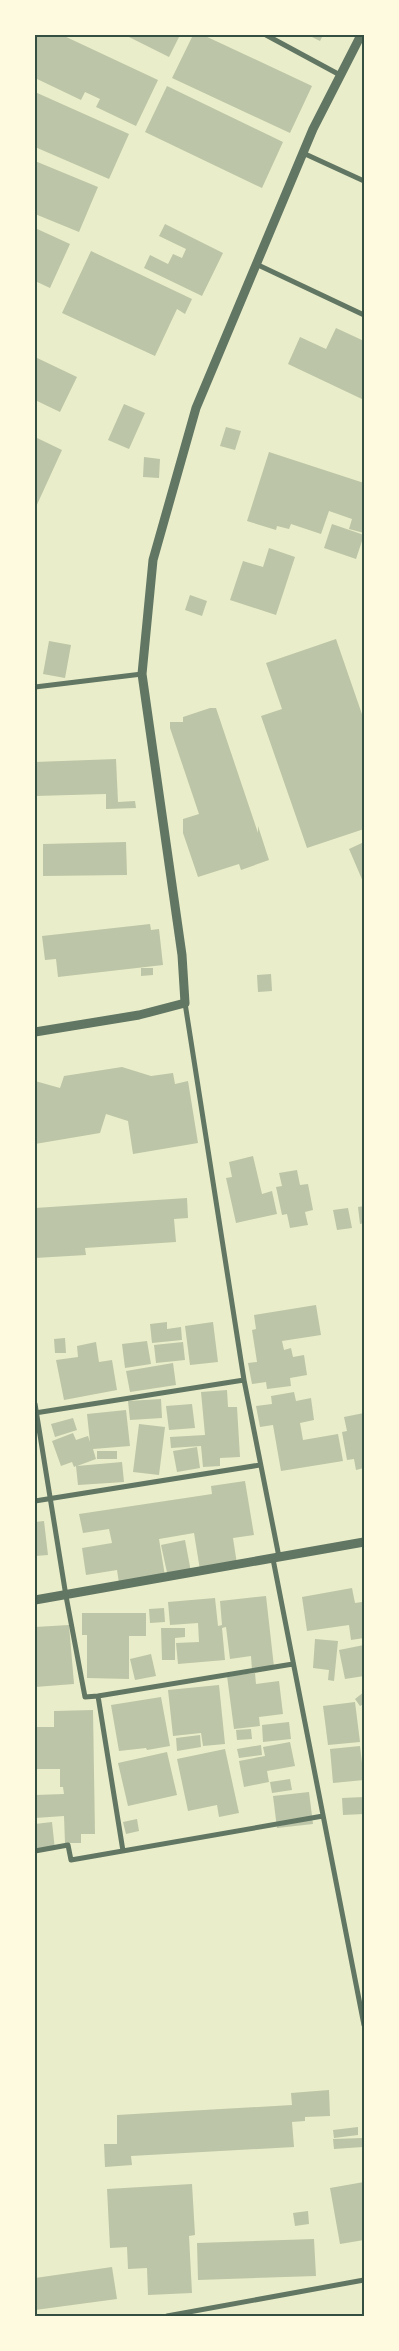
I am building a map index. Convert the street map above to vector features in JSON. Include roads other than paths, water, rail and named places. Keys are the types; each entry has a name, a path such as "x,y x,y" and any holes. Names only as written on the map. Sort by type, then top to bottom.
{"street":[{"path":"266,35 340,75"},
{"path":"361,35 302,153 196,408 153,560 142,674 182,955 185,1003 244,1380 293,1664 364,2026"},
{"path":"302,153 364,181"},
{"path":"256,264 364,315"},
{"path":"35,687 142,674"},
{"path":"35,1032 139,1015 185,1003"},
{"path":"36,1413 244,1380"},
{"path":"35,1404 66,1596 85,1697 293,1664"},
{"path":"35,1501 260,1465"},
{"path":"35,1600 364,1542"},
{"path":"98,1696 123,1851"},
{"path":"35,1851 68,1845 71,1860 323,1816"},
{"path":"167,2316 364,2280"}]}
